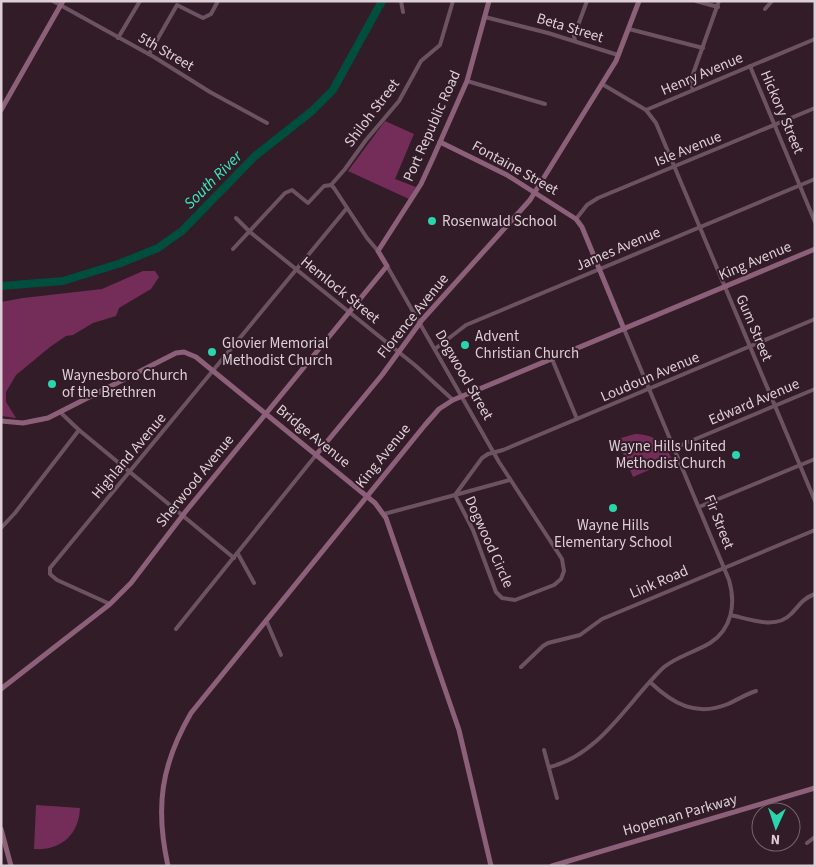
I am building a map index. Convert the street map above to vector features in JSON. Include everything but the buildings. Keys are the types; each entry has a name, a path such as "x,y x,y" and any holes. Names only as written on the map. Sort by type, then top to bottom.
{"street":[{"name":"5th Street","path":"54,1 62,3 118,38 149,54 210,92 266,123"},
{"path":"118,38 140,1"},
{"path":"149,54 177,5 203,18 211,14 218,1"},
{"path":"402,1 403,12"},
{"name":"Shiloh Street","path":"250,232 288,191 292,190 308,204 324,186 331,185 346,169 366,140 403,94 421,61 440,45 453,1"},
{"name":"Port Republic Road","path":"378,251 421,184 440,142 467,81 489,1"},
{"path":"576,41 574,36 587,1"},
{"name":"Florence Avenue","path":"176,629 238,554 275,504 420,324 526,206 618,55 639,1"},
{"path":"696,1 718,6"},
{"path":"693,90 691,81 693,74 719,1"},
{"path":"766,9 772,1"},
{"path":"1,110 62,3"},
{"name":"Beta Street","path":"485,17 576,41 618,55"},
{"path":"629,29 703,48"},
{"name":"Henry Avenue","path":"602,84 646,110 815,39"},
{"name":"Hickory Street","path":"750,66 815,222"},
{"path":"467,81 545,104"},
{"name":"Isle Avenue","path":"576,219 583,209 592,202 815,108"},
{"name":"Gum Street","path":"646,110 656,122 815,501"},
{"name":"Fontaine Street","path":"440,142 507,175 576,219"},
{"name":"James Avenue","path":"435,349 466,324 815,179"},
{"path":"331,185 347,208"},
{"name":"Dogwood Street","path":"347,208 387,266 510,480"},
{"name":"Highland Avenue","path":"110,604 60,582 51,576 50,571 59,557 347,208"},
{"name":"Hemlock Street","path":"236,218 296,270 399,352 453,400"},
{"name":"Fir Street","path":"576,219 582,227 730,580 733,596 731,615"},
{"path":"233,249 250,232"},
{"name":"King Avenue","path":"168,866 162,838 161,810 164,779 171,754 184,726 200,701 436,412 461,396 815,249"},
{"name":"Sherwood Avenue","path":"1,689 110,604 131,583 183,515 387,266"},
{"name":"Loudoun Avenue","path":"493,452 503,450 815,319"},
{"name":"Bridge Avenue","path":"1,421 32,423 48,418 176,353 184,352 192,354 214,371 378,506 384,514 459,730 491,866"},
{"path":"552,359 577,419"},
{"name":"Edward Avenue","path":"674,448 815,389"},
{"path":"60,412 79,430 234,558"},
{"path":"1,528 15,513 79,430"},
{"path":"455,495 482,458 493,452"},
{"path":"699,507 815,459"},
{"path":"384,514 510,480"},
{"name":"Dogwood Circle","path":"455,495 473,530 496,592 502,598 515,600 554,585 561,579 564,568 562,559 510,480"},
{"name":"Link Road","path":"521,667 548,644 580,635 602,619 815,530"},
{"path":"238,554 254,583"},
{"path":"550,767 572,759 589,748 670,662 715,639 725,627 731,615 767,622 777,622 786,619 799,604 815,594"},
{"path":"266,620 281,655"},
{"path":"650,682 675,702 698,709 723,706 756,691"},
{"path":"544,750 558,798"},
{"name":"Hopeman Parkway","path":"552,866 815,788"},
{"path":"1,829 12,866"},
{"path":"807,843 814,838"}],"shaded area":[{"path":"385,121 414,134 395,179 416,187 409,199 348,171"},
{"path":"143,271 155,271 159,277 151,289 119,308 116,316 93,323 73,335 66,336 16,375 6,392 6,402 16,418 1,416 1,302 102,289"},
{"path":"642,434 658,441 666,449 672,460 633,477 617,439"},
{"path":"36,805 80,808 76,826 72,833 60,844 43,849 34,849"}],"waterway":[{"name":"South River","path":"1,286 63,281 121,263 158,248 182,231 255,156 312,111 333,90 382,1"}],"place":[{"name":"Rosenwald School","path":"432,221"},
{"name":"Advent Christian Church","path":"465,345"},
{"name":"Glovier Memorial Methodist Church","path":"212,352"},
{"name":"Waynesboro Church of the Brethren","path":"52,384"},
{"name":"Wayne Hills United Methodist Church","path":"736,455"},
{"name":"Wayne Hills Elementary School","path":"613,508"}]}
